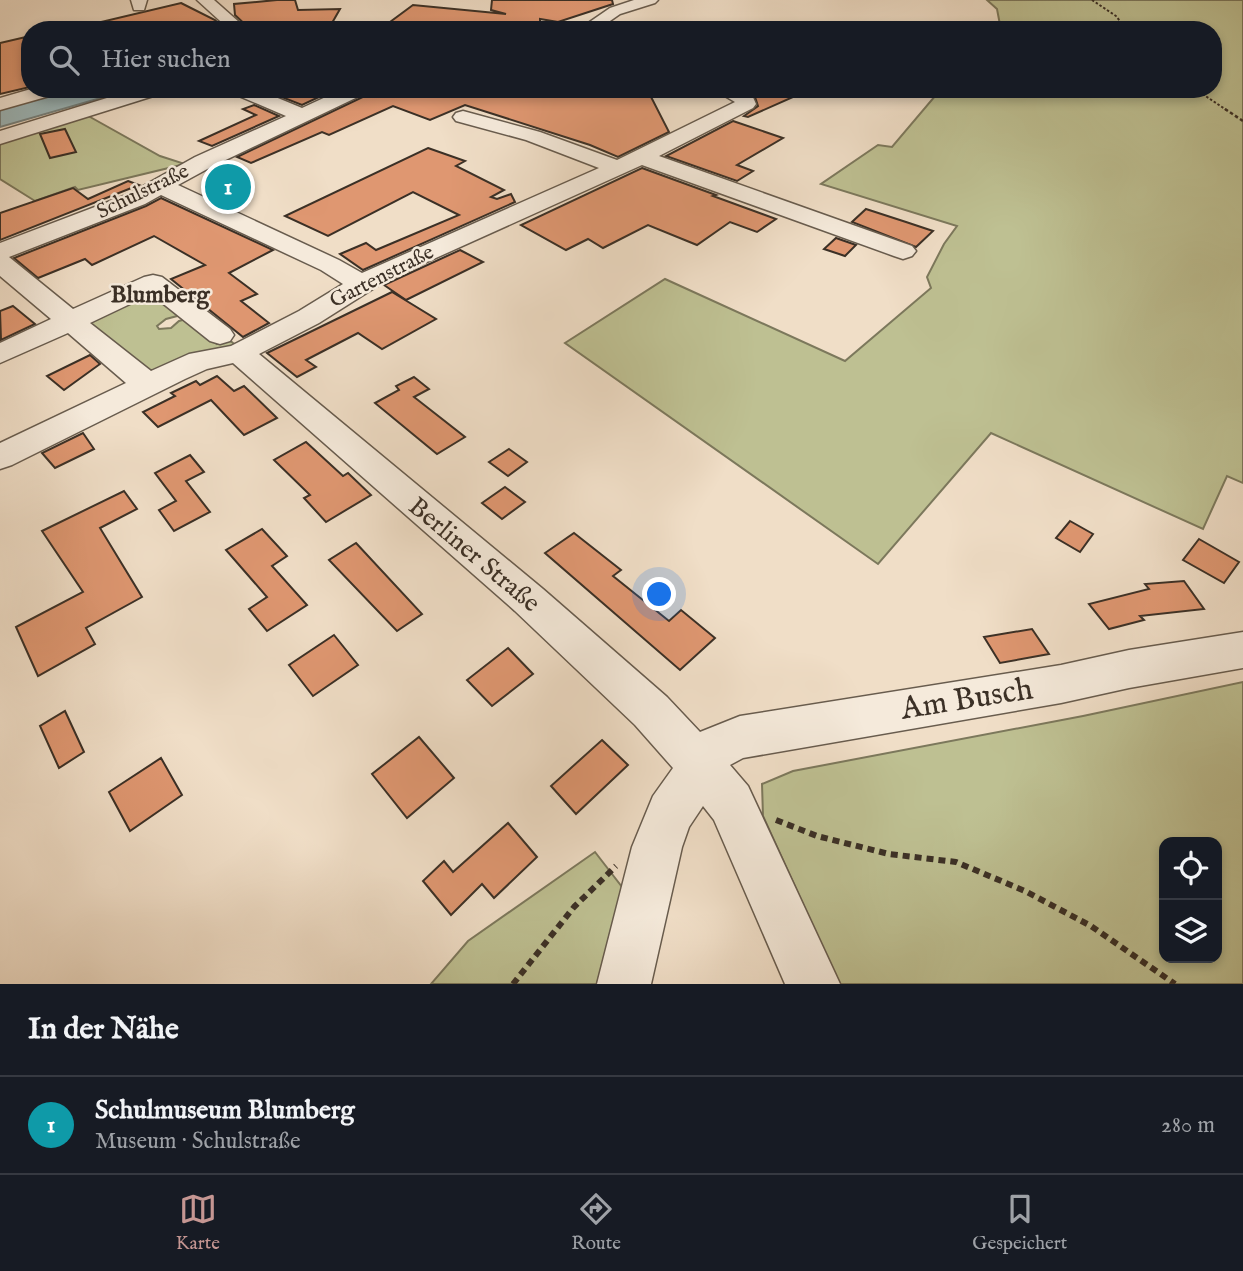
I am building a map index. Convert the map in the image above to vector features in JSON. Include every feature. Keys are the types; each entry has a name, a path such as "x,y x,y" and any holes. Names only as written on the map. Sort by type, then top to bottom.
{"street":[{"path":"205,0 230,21"},
{"path":"600,21 615,11 650,0"},
{"path":"0,104 21,98"},
{"path":"0,138 127,98"},
{"path":"261,98 302,115"},
{"name":"Schulstraße","path":"0,251 163,187 202,162 339,98"},
{"name":"Gartenstraße","path":"0,457 229,344 309,317 360,283 641,157 746,104 743,98"},
{"path":"463,117 533,136 618,168"},
{"path":"641,157 903,251"},
{"path":"163,187 330,265 360,283"},
{"path":"0,263 148,384"},
{"name":"Berliner Straße","path":"71,320 153,283 229,344 529,600 651,711 716,784 813,984"},
{"path":"0,354 71,320"},
{"name":"Am Busch","path":"624,984 657,847 670,813 716,784 716,747 740,737 1061,684 1129,669 1243,650"}],"path":[{"path":"1092,0 1120,21"},
{"path":"1208,98 1243,121"},
{"path":"716,784 817,836 889,854 956,862 1025,891 1091,926 1175,984"},
{"path":"513,984 561,922 598,881 631,854 657,847"}],"green space":[{"path":"987,0 1243,0 1243,483 1227,476 1203,529 991,433 878,564 565,343 665,279 845,361 931,288 927,277 957,226 821,184 878,145 892,147 933,98 1222,98 1222,21 999,21 997,9"},
{"path":"83,113 160,156 185,164 78,190 75,187 35,201 0,179 0,140"},
{"path":"146,290 181,315 166,319 157,326 159,329 171,328 186,319 217,344 228,339 238,347 153,374 86,322"},
{"path":"1243,682 1243,984 839,984 763,816 762,784 793,771 1083,716"},
{"path":"595,852 622,887 597,984 431,984 468,941"}],"water":[{"path":"38,98 101,98 0,127 0,109"}],"building":[{"path":"295,0 298,10 340,9 333,21 241,21 235,15 234,4"},
{"path":"492,0 612,0 613,4 561,21 391,21 413,5 506,14 491,10"},
{"path":"181,3 216,21 105,21"},
{"path":"21,38 21,89 0,94 0,43"},
{"path":"284,98 317,98 302,105"},
{"path":"361,98 652,98 669,132 618,157 590,145 465,105 430,120 393,106 329,135 322,132 251,163 237,157"},
{"path":"755,98 791,98 748,117 744,116 758,106"},
{"path":"254,105 279,116 212,146 199,141 256,115 243,109"},
{"path":"733,121 783,138 737,165 753,171 737,181 666,156"},
{"path":"65,129 76,152 50,158 40,134"},
{"path":"428,148 465,161 456,166 504,190 491,197 497,199 511,194 515,202 363,270 340,254 366,243 376,250 459,215 413,192 328,236 285,216"},
{"path":"642,168 776,219 757,232 730,222 697,245 648,225 603,248 588,239 566,250 521,225"},
{"path":"128,181 139,185 0,240 0,213 73,188 88,199"},
{"path":"161,198 273,250 229,273 257,294 241,301 269,323 243,337 171,279 205,265 154,236 92,265 85,259 38,278 14,258"},
{"path":"866,209 933,231 916,247 852,222"},
{"path":"836,238 856,245 845,256 824,249"},
{"path":"460,250 483,262 406,300 384,285"},
{"path":"392,292 436,319 382,349 358,333 306,360 316,367 297,377 267,353"},
{"path":"13,306 35,324 1,340 0,311"},
{"path":"90,355 100,364 64,390 47,376"},
{"path":"217,376 234,391 244,386 277,418 244,435 211,400 158,427 143,412 175,396 171,393 196,381 200,385"},
{"path":"414,377 429,389 414,397 465,437 437,454 375,403 399,390 396,386"},
{"path":"83,433 94,449 55,468 42,453"},
{"path":"306,442 343,476 348,473 371,495 326,522 304,498 310,495 274,460"},
{"path":"509,449 527,462 508,476 489,462"},
{"path":"190,455 204,472 186,481 210,512 174,531 159,510 176,501 155,473"},
{"path":"505,487 525,502 502,519 482,503"},
{"path":"124,491 137,509 100,528 142,597 86,628 95,644 38,676 16,627 83,592 42,531"},
{"path":"1070,521 1093,534 1080,552 1056,538"},
{"path":"262,529 287,556 272,566 307,605 267,631 249,609 267,597 226,550"},
{"path":"574,533 621,570 613,576 669,621 681,610 715,638 680,670 545,553"},
{"path":"1199,539 1239,562 1224,583 1183,560"},
{"path":"356,543 422,614 397,631 329,560"},
{"path":"1184,581 1204,609 1140,616 1144,620 1109,629 1089,604 1149,589 1145,584"},
{"path":"1032,629 1049,654 1000,663 984,637"},
{"path":"334,635 358,665 313,696 289,665"},
{"path":"508,648 533,674 492,706 467,680"},
{"path":"65,711 84,752 59,768 40,726"},
{"path":"419,737 454,778 407,818 372,774"},
{"path":"602,740 628,765 576,814 551,786"},
{"path":"161,758 182,795 130,831 109,792"},
{"path":"508,823 537,857 494,898 482,884 451,915 423,881 444,861 453,872"}],"place":[{"name":"Schulmuseum Blumberg","path":"228,187"}],"district":[{"name":"Blumberg","path":"160,295"}]}
